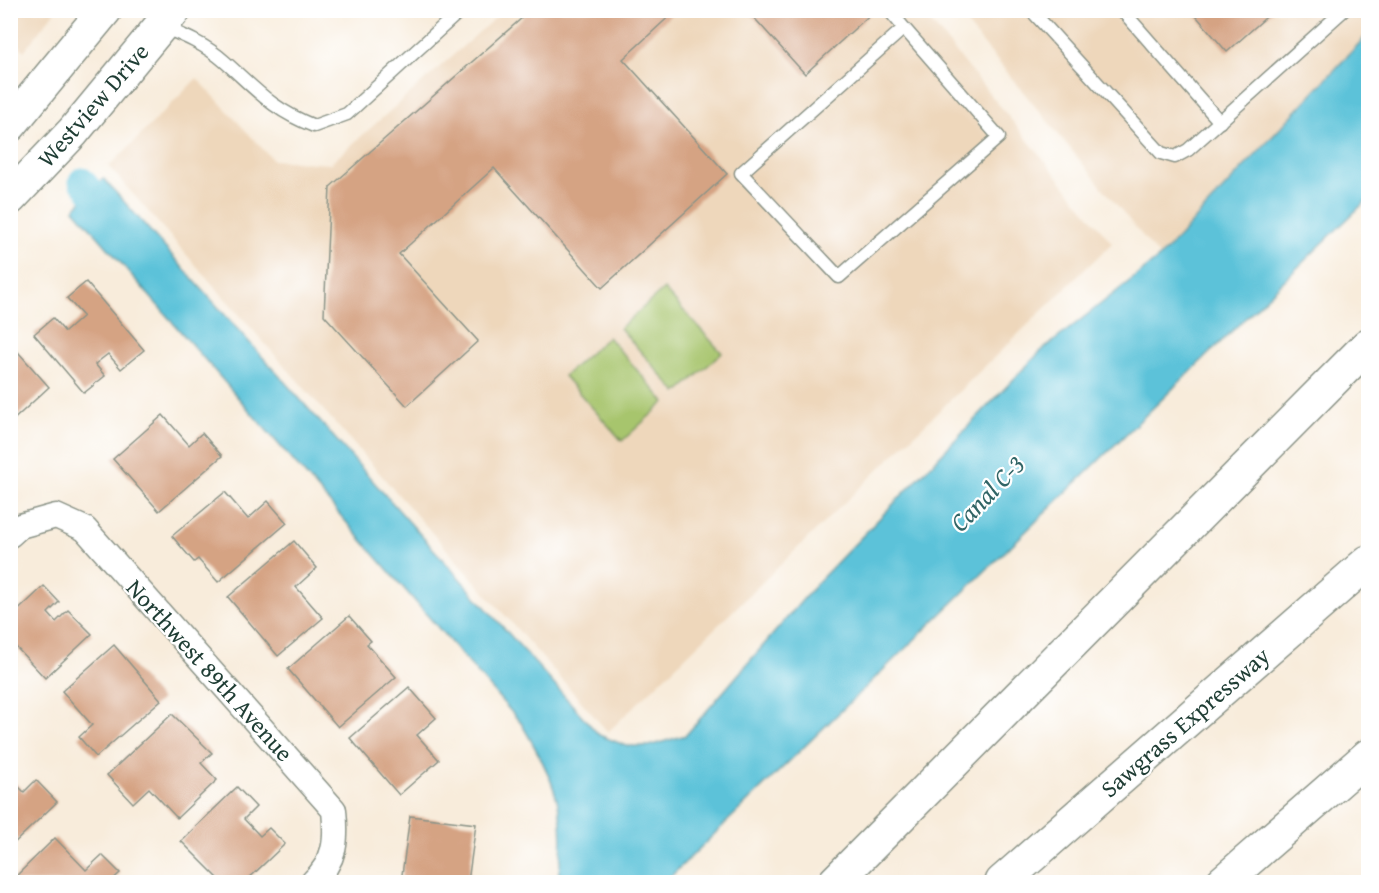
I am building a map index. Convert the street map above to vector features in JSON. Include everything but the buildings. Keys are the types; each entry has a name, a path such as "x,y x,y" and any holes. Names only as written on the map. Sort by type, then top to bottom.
{"main road":[{"name":"Westview Drive","path":"10,125 105,10"},
{"name":"Westview Drive","path":"10,198 73,132 168,18"},
{"path":"835,882 1368,345"},
{"name":"Sawgrass Expressway","path":"1002,882 1368,562"},
{"path":"1223,882 1368,756"}],"street":[{"name":"Northwest 89th Avenue","path":"10,535 20,526 56,516 85,529 334,810 337,843 324,872 314,882"}],"lane":[{"path":"168,18 223,60 257,94 288,116 314,126 346,114 461,10"},
{"path":"889,10 999,137 838,277 741,172 904,28"},
{"path":"1031,10 1161,153 1175,157 1188,150 1344,10"},
{"path":"1122,10 1220,122"}],"shaded area":[{"path":"10,11 55,11 24,51 11,35"},
{"path":"503,11 922,11 1112,243 608,732 109,167 197,78 273,160 330,164"},
{"path":"956,11 1368,11 1368,34 1160,257"}],"green space":[{"path":"664,289 722,353 677,393 620,328"},
{"path":"608,337 665,402 622,441 564,376"}],"water":[{"name":"Canal C-3","path":"1368,34 1368,199 665,882 557,882 562,837 557,798 543,762 521,723 74,209 103,178 599,735 627,746 649,746 686,735 818,582 1040,352 1160,257"}],"waterway":[{"path":"82,181 115,219"}]}
